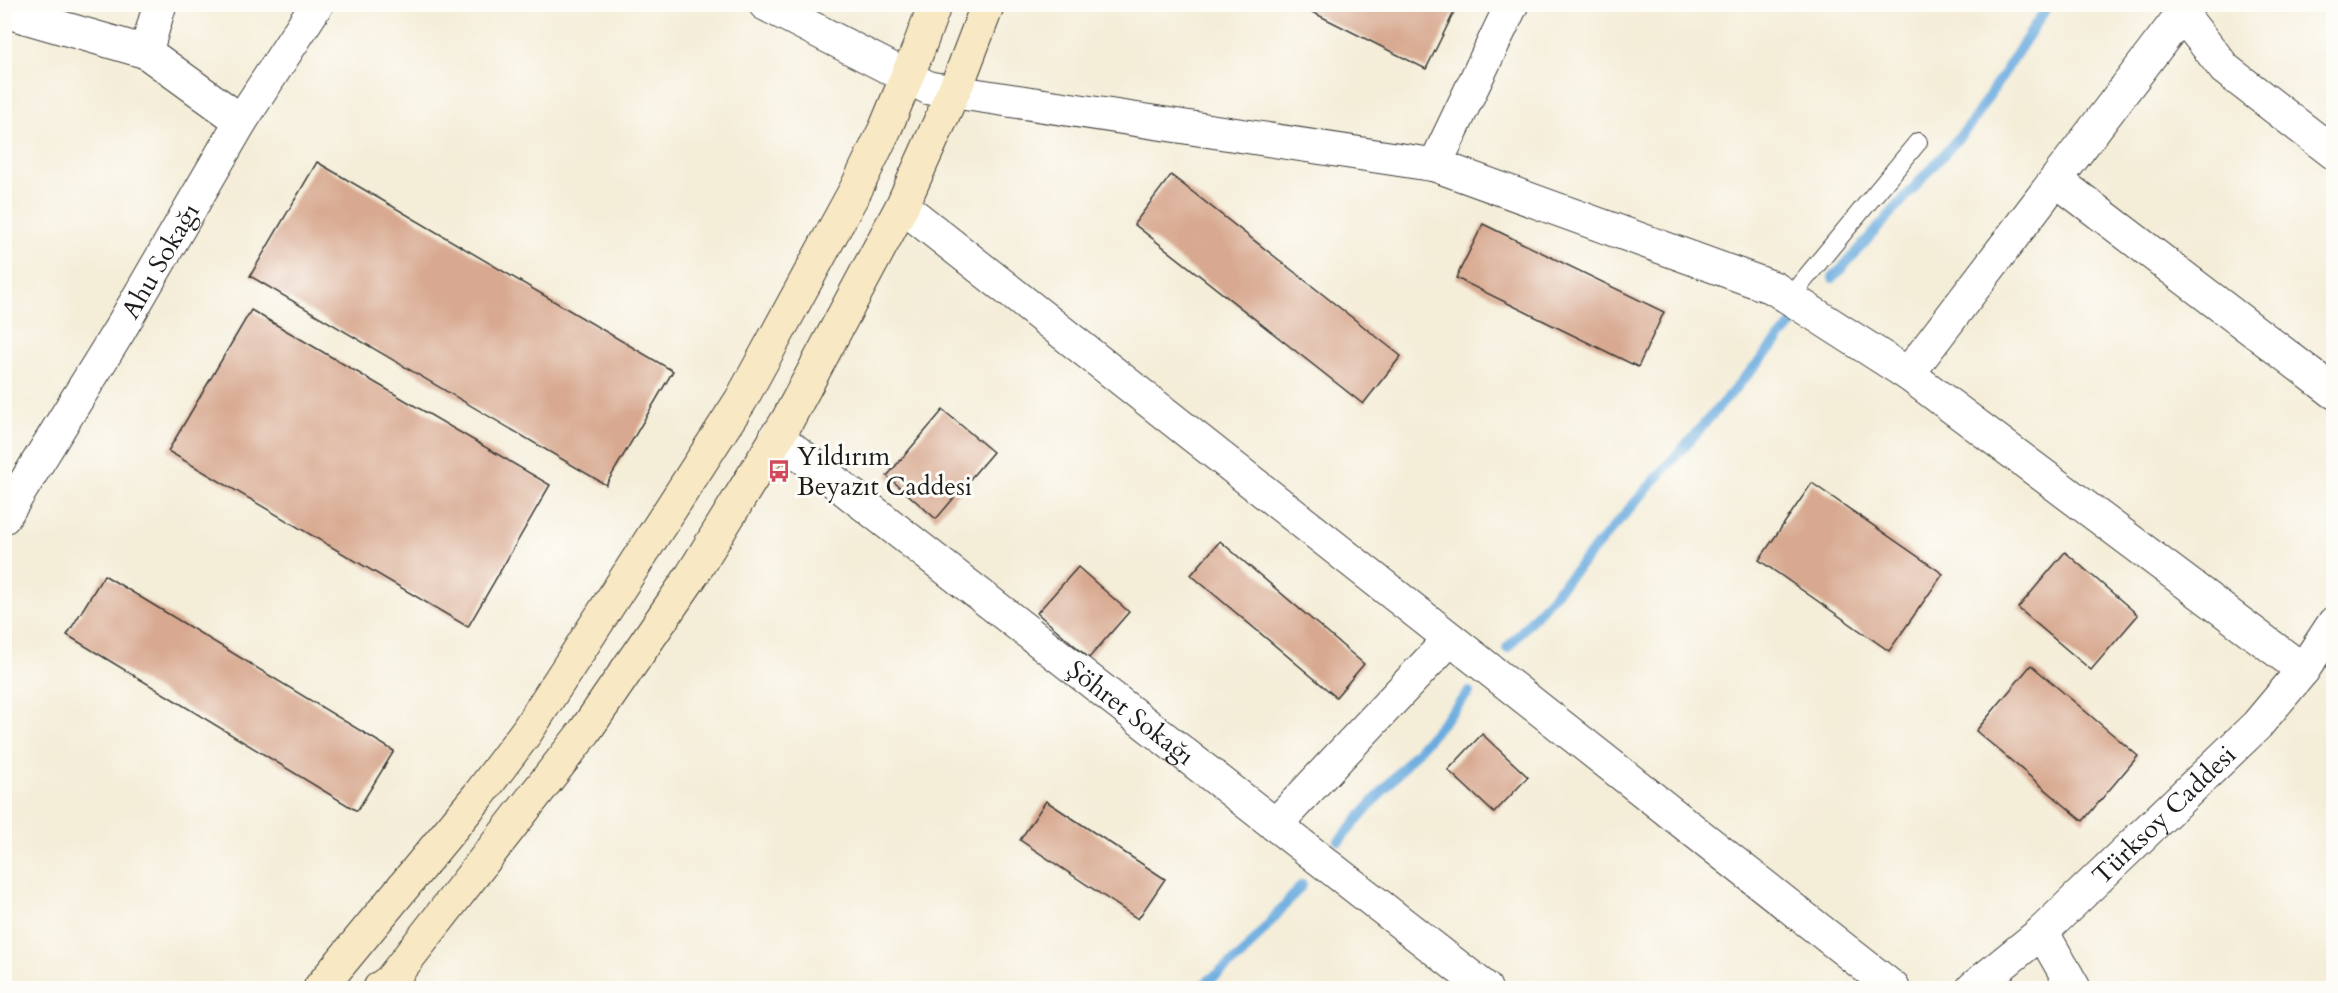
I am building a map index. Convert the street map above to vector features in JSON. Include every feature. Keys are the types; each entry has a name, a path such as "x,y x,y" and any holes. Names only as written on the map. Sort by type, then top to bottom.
{"main road":[{"path":"320,988 479,795 527,731 741,400 856,189 886,128 934,4"},
{"path":"380,988 390,981 585,731 692,575 787,421 902,206 953,92 988,4"}],"street":[{"path":"147,52 160,4"},
{"name":"Ahu Sokağı","path":"4,517 119,331 241,121 317,4"},
{"path":"765,4 929,88 1435,165 1774,288 1908,374 2303,670"},
{"path":"1435,165 1512,4"},
{"path":"4,11 147,52 241,121"},
{"path":"1908,374 2182,14 2225,69 2334,153"},
{"path":"2056,180 2334,392"},
{"path":"902,206 1449,640 1893,988"},
{"name":"Şöhret Sokağı","path":"776,436 1485,988"},
{"name":"Türksoy Caddesi","path":"1973,988 2042,932 2257,725 2303,670 2334,623"},
{"path":"1275,825 1449,640"},
{"path":"2042,932 2074,988"}],"lane":[{"path":"1789,298 1918,142"}],"building":[{"path":"1296,4 1458,4 1426,69"},
{"path":"317,162 673,371 606,485 250,276"},
{"path":"1171,175 1401,356 1363,404 1134,224"},
{"path":"1483,224 1664,312 1638,367 1456,278"},
{"path":"251,310 550,485 468,627 168,451"},
{"path":"943,410 993,452 936,519 887,476"},
{"path":"1812,483 1943,574 1889,651 1759,560"},
{"path":"1220,541 1364,664 1336,697 1191,575"},
{"path":"2065,552 2138,615 2091,670 2018,608"},
{"path":"1078,567 1129,612 1089,658 1037,613"},
{"path":"104,575 394,751 357,811 67,635"},
{"path":"2031,665 2138,756 2083,821 1976,731"},
{"path":"1482,734 1528,777 1494,813 1448,770"},
{"path":"1046,801 1165,879 1138,919 1020,840"}],"waterway":[{"path":"1833,278 1970,125 2049,4"},
{"path":"1507,648 1793,323"},
{"path":"1339,841 1469,692"},
{"path":"1199,988 1242,955 1302,885"}],"place":[{"name":"Yıldırım Beyazıt Caddesi","path":"779,471"}]}
